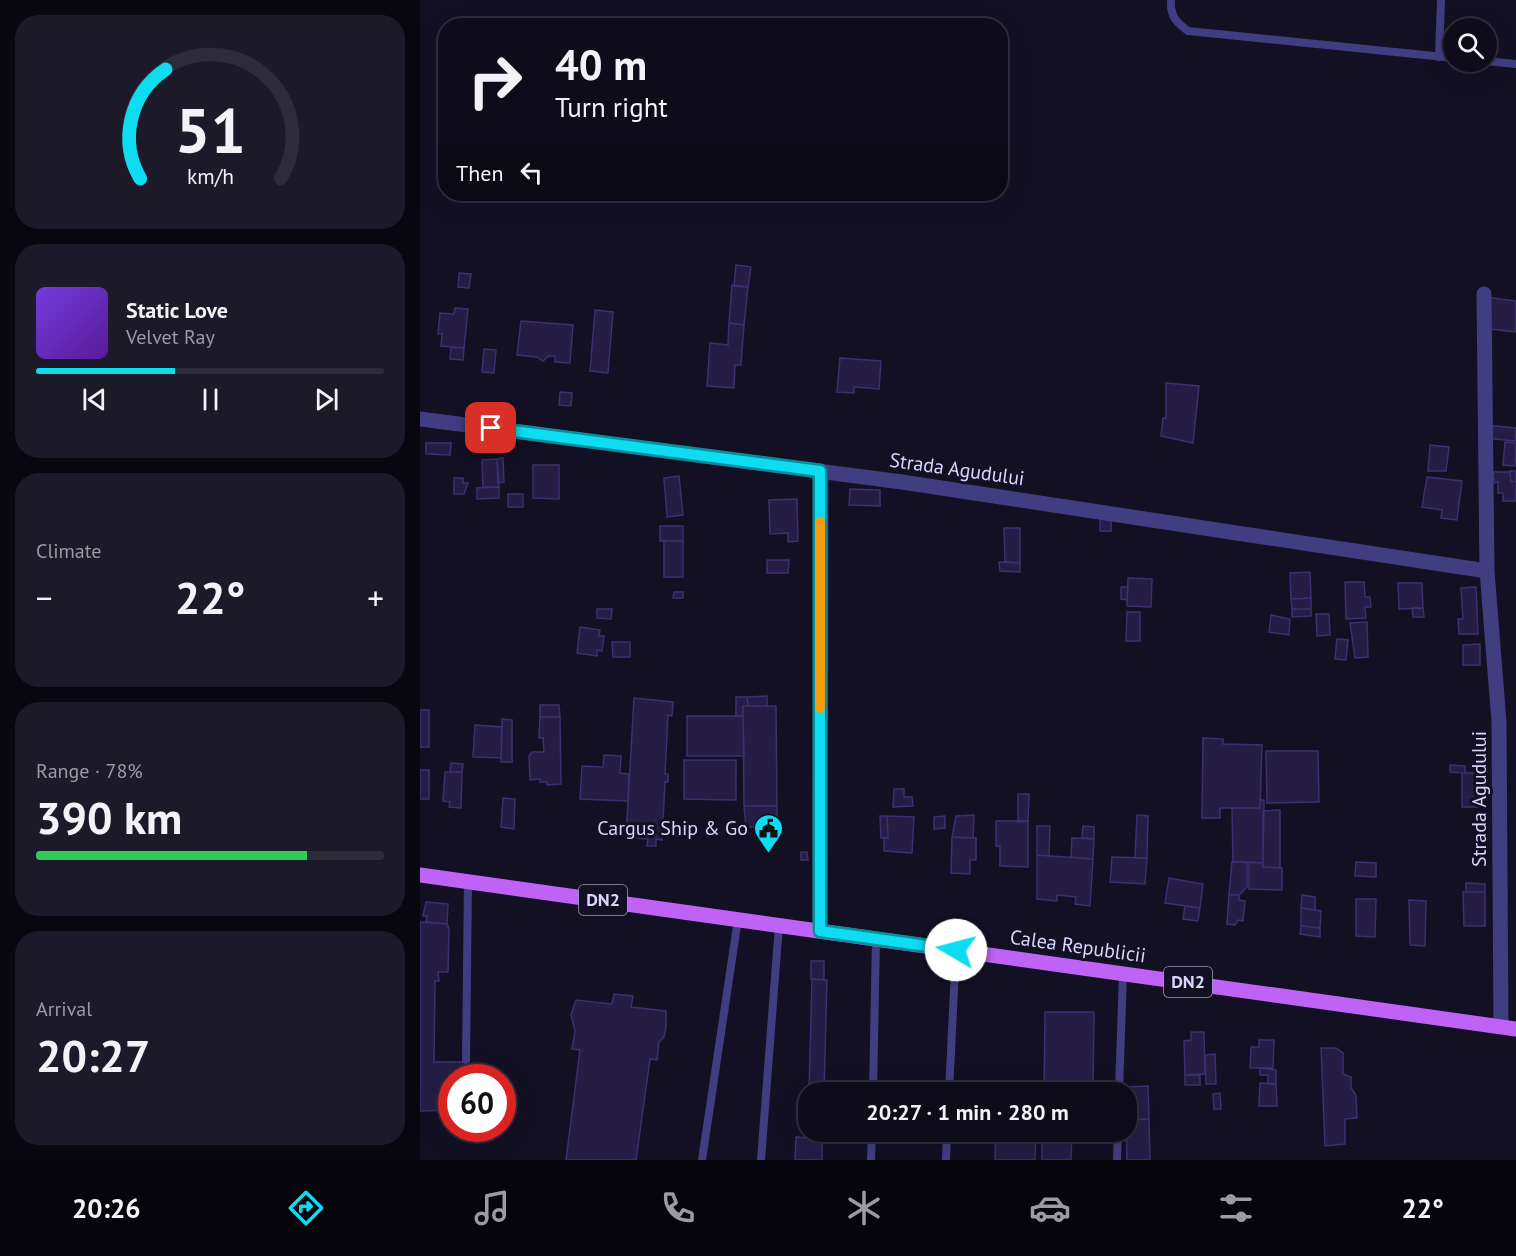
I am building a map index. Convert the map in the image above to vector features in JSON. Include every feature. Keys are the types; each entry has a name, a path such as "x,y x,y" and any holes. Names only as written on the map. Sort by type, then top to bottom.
{"main road":[{"name":"Calea Republicii","path":"420,875 1508,1028"}],"street":[{"name":"Strada Agudului","path":"1484,294 1487,571 1499,722 1508,1028"},
{"name":"Strada Agudului","path":"420,419 820,471 1487,571"},
{"path":"820,471 820,931"}],"lane":[{"path":"1171,0 1170,11 1175,21 1188,31 1443,57"},
{"path":"1439,57 1441,0"},
{"path":"1497,62 1516,64"},
{"path":"466,1060 468,881"},
{"path":"702,1160 738,919"},
{"path":"761,1160 779,925"},
{"path":"873,1082 876,938"},
{"path":"949,1082 956,950"},
{"path":"1119,1082 1122,973"},
{"path":"871,1160 872,1142"},
{"path":"946,1160 947,1142"},
{"path":"1117,1160 1118,1142"}],"building":[{"path":"736,265 751,267 748,287 734,286"},
{"path":"459,273 471,274 469,288 458,287"},
{"path":"732,285 748,287 744,325 729,323"},
{"path":"1485,297 1516,301 1516,332 1481,328"},
{"path":"455,308 468,309 464,348 441,346 442,334 438,334 440,313 454,314"},
{"path":"595,310 613,312 608,373 590,371"},
{"path":"521,321 573,325 570,363 555,362 555,356 549,356 543,361 537,357 517,355"},
{"path":"729,323 744,325 741,365 735,365 734,388 707,386 710,343 728,345"},
{"path":"451,347 464,348 463,360 450,359"},
{"path":"484,349 496,350 494,373 482,372"},
{"path":"840,358 881,361 879,389 854,387 854,393 837,392"},
{"path":"1166,383 1199,386 1193,443 1161,436 1163,418 1166,418"},
{"path":"560,392 572,393 571,406 559,405"},
{"path":"1485,425 1516,428 1515,441 1485,438"},
{"path":"1505,442 1516,443 1515,466 1503,465"},
{"path":"426,443 451,443 450,455 426,454"},
{"path":"1430,445 1449,447 1446,471 1428,471"},
{"path":"503,458 504,482 498,483 497,459"},
{"path":"497,459 499,487 483,487 482,460"},
{"path":"533,465 559,465 559,499 533,498"},
{"path":"1510,471 1516,471 1516,481 1511,482"},
{"path":"1493,472 1510,472 1511,482 1516,481 1516,501 1503,501 1503,493 1498,493 1498,482 1494,483"},
{"path":"679,476 683,515 667,517 664,478"},
{"path":"1427,477 1462,481 1457,520 1441,518 1442,510 1422,507"},
{"path":"454,478 463,478 463,483 468,483 464,494 454,494"},
{"path":"499,487 499,498 477,499 477,488"},
{"path":"850,489 880,490 880,506 849,505"},
{"path":"508,494 523,494 523,507 508,507"},
{"path":"797,499 798,541 788,542 788,533 770,534 769,500"},
{"path":"1100,511 1111,511 1111,531 1100,531"},
{"path":"660,526 683,526 683,541 660,541"},
{"path":"1004,528 1020,528 1020,563 1005,562"},
{"path":"664,541 683,541 683,577 664,577"},
{"path":"767,560 789,560 788,573 767,573"},
{"path":"999,562 1020,563 1020,572 1000,571"},
{"path":"1310,572 1311,598 1291,599 1290,573"},
{"path":"1128,578 1152,579 1151,607 1127,606"},
{"path":"1345,582 1364,582 1365,597 1370,597 1371,607 1365,607 1366,618 1346,619"},
{"path":"1398,583 1422,583 1423,608 1399,609"},
{"path":"1121,587 1128,587 1127,600 1121,599"},
{"path":"1476,587 1478,634 1459,634 1458,619 1463,619 1461,588"},
{"path":"674,592 683,592 683,598 673,598"},
{"path":"1311,598 1311,609 1292,609 1291,599"},
{"path":"1412,608 1423,608 1424,617 1413,617"},
{"path":"597,609 612,609 611,619 597,618"},
{"path":"1292,609 1311,609 1311,616 1292,617"},
{"path":"1127,612 1140,612 1140,641 1126,641"},
{"path":"1316,614 1329,614 1330,635 1317,636"},
{"path":"1271,615 1290,619 1289,635 1269,632"},
{"path":"1367,622 1368,657 1355,658 1350,623"},
{"path":"580,627 600,630 599,636 604,636 602,651 597,650 597,656 577,653"},
{"path":"1337,639 1348,640 1346,660 1335,659"},
{"path":"612,642 630,642 630,657 613,657"},
{"path":"1480,644 1480,665 1463,665 1463,645"},
{"path":"767,696 767,706 748,706 747,697"},
{"path":"736,697 747,697 748,706 743,706 743,716 736,716"},
{"path":"634,698 673,702 672,716 668,715 665,774 668,774 668,782 665,782 662,840 656,839 656,846 647,846 648,839 626,837"},
{"path":"540,705 559,705 560,717 540,717"},
{"path":"743,706 776,706 777,806 744,806"},
{"path":"420,710 429,710 429,747 420,747"},
{"path":"687,716 743,716 744,756 687,756"},
{"path":"540,717 560,717 561,784 547,785 547,782 540,782 540,779 530,780 529,756 532,752 544,752 543,738 539,738"},
{"path":"502,719 512,720 512,762 501,762"},
{"path":"475,725 502,727 501,758 473,757"},
{"path":"1203,738 1223,739 1223,744 1262,745 1260,808 1220,808 1220,818 1202,818"},
{"path":"1266,751 1318,751 1319,802 1267,803"},
{"path":"604,755 621,756 620,773 629,774 628,801 580,799 582,766 603,767"},
{"path":"684,760 736,760 736,800 684,799"},
{"path":"451,763 463,764 462,772 450,772"},
{"path":"1450,765 1465,766 1465,773 1450,772"},
{"path":"420,770 429,770 429,799 420,799"},
{"path":"445,772 462,772 461,808 449,807 450,802 443,801"},
{"path":"1462,773 1484,773 1484,807 1462,807"},
{"path":"894,789 904,789 904,797 912,797 913,806 893,807"},
{"path":"1018,794 1029,794 1028,821 1018,822"},
{"path":"503,798 515,799 514,829 501,827"},
{"path":"1260,800 1264,800 1263,863 1233,862 1232,808 1260,808"},
{"path":"744,806 777,806 777,831 771,827 746,827"},
{"path":"1280,810 1280,868 1263,867 1263,811"},
{"path":"974,815 973,838 952,837 956,816"},
{"path":"1137,815 1148,816 1147,858 1135,858"},
{"path":"880,816 887,816 888,838 881,838"},
{"path":"887,816 914,817 912,853 884,851 884,838 888,838"},
{"path":"945,816 945,828 934,829 934,817"},
{"path":"996,821 1028,821 1028,867 1000,866 1000,846 996,846"},
{"path":"1037,826 1050,826 1049,856 1037,855"},
{"path":"1083,826 1094,827 1094,839 1082,838"},
{"path":"952,837 976,838 976,860 970,860 970,874 951,873"},
{"path":"1072,838 1094,839 1093,859 1071,857"},
{"path":"801,852 807,852 808,860 801,860"},
{"path":"1037,855 1093,859 1090,906 1075,904 1076,897 1057,895 1057,901 1037,899"},
{"path":"1112,857 1147,858 1145,884 1110,882"},
{"path":"1232,862 1247,862 1247,887 1239,895 1229,895"},
{"path":"1249,862 1263,863 1263,867 1282,868 1282,890 1249,889"},
{"path":"1356,862 1376,863 1376,877 1355,876"},
{"path":"1169,878 1203,884 1200,908 1165,903"},
{"path":"1466,883 1485,884 1485,892 1466,892"},
{"path":"1463,892 1485,892 1485,926 1464,926"},
{"path":"1229,895 1239,895 1239,900 1245,901 1243,921 1238,920 1235,925 1227,924"},
{"path":"1302,895 1315,897 1315,910 1301,908"},
{"path":"1356,899 1376,899 1375,937 1356,936"},
{"path":"1409,900 1426,901 1425,946 1410,945"},
{"path":"426,902 448,904 447,924 426,922 427,916 423,916"},
{"path":"1185,906 1200,908 1198,921 1183,919"},
{"path":"1301,908 1321,911 1320,928 1301,926"},
{"path":"420,922 447,924 449,929 448,972 438,972 439,981 435,981 434,1062 467,1062 467,1064 438,1064 438,1110 420,1111"},
{"path":"1301,926 1320,928 1320,937 1300,934"},
{"path":"811,961 824,961 824,980 811,979"},
{"path":"812,979 827,980 824,1082 809,1082"},
{"path":"614,994 633,996 631,1007 666,1011 666,1027 664,1037 659,1042 657,1060 650,1059 636,1160 566,1160 580,1050 572,1049 575,1031 571,1015 576,1000 612,1004"},
{"path":"1045,1012 1094,1012 1093,1082 1044,1082"},
{"path":"1191,1032 1204,1032 1205,1074 1185,1075 1184,1041 1191,1040"},
{"path":"1259,1040 1274,1040 1273,1068 1250,1068 1251,1047 1259,1047"},
{"path":"1321,1048 1336,1048 1343,1053 1343,1074 1351,1077 1351,1088 1356,1095 1357,1118 1345,1119 1345,1144 1325,1146"},
{"path":"1215,1054 1216,1084 1206,1084 1205,1055"},
{"path":"1260,1068 1276,1070 1276,1084 1268,1084 1268,1075 1260,1075"},
{"path":"1185,1075 1200,1075 1200,1085 1185,1085"},
{"path":"1260,1083 1276,1084 1277,1106 1259,1106"},
{"path":"1137,1086 1148,1086 1149,1119 1137,1120"},
{"path":"1220,1093 1221,1109 1214,1109 1213,1094"},
{"path":"1149,1119 1150,1160 1127,1160 1127,1142 1137,1142 1137,1120"},
{"path":"796,1137 798,1142 822,1142 822,1160 795,1160"},
{"path":"996,1142 1036,1142 1035,1160 995,1160"},
{"path":"1042,1142 1072,1142 1071,1160 1042,1160"}],"slow traffic":[{"path":"820,522 820,708"}],"place":[{"name":"Cargus Ship & Go","path":"769,854"}],"route":[{"path":"491,428 820,471 820,931 956,950"}]}
